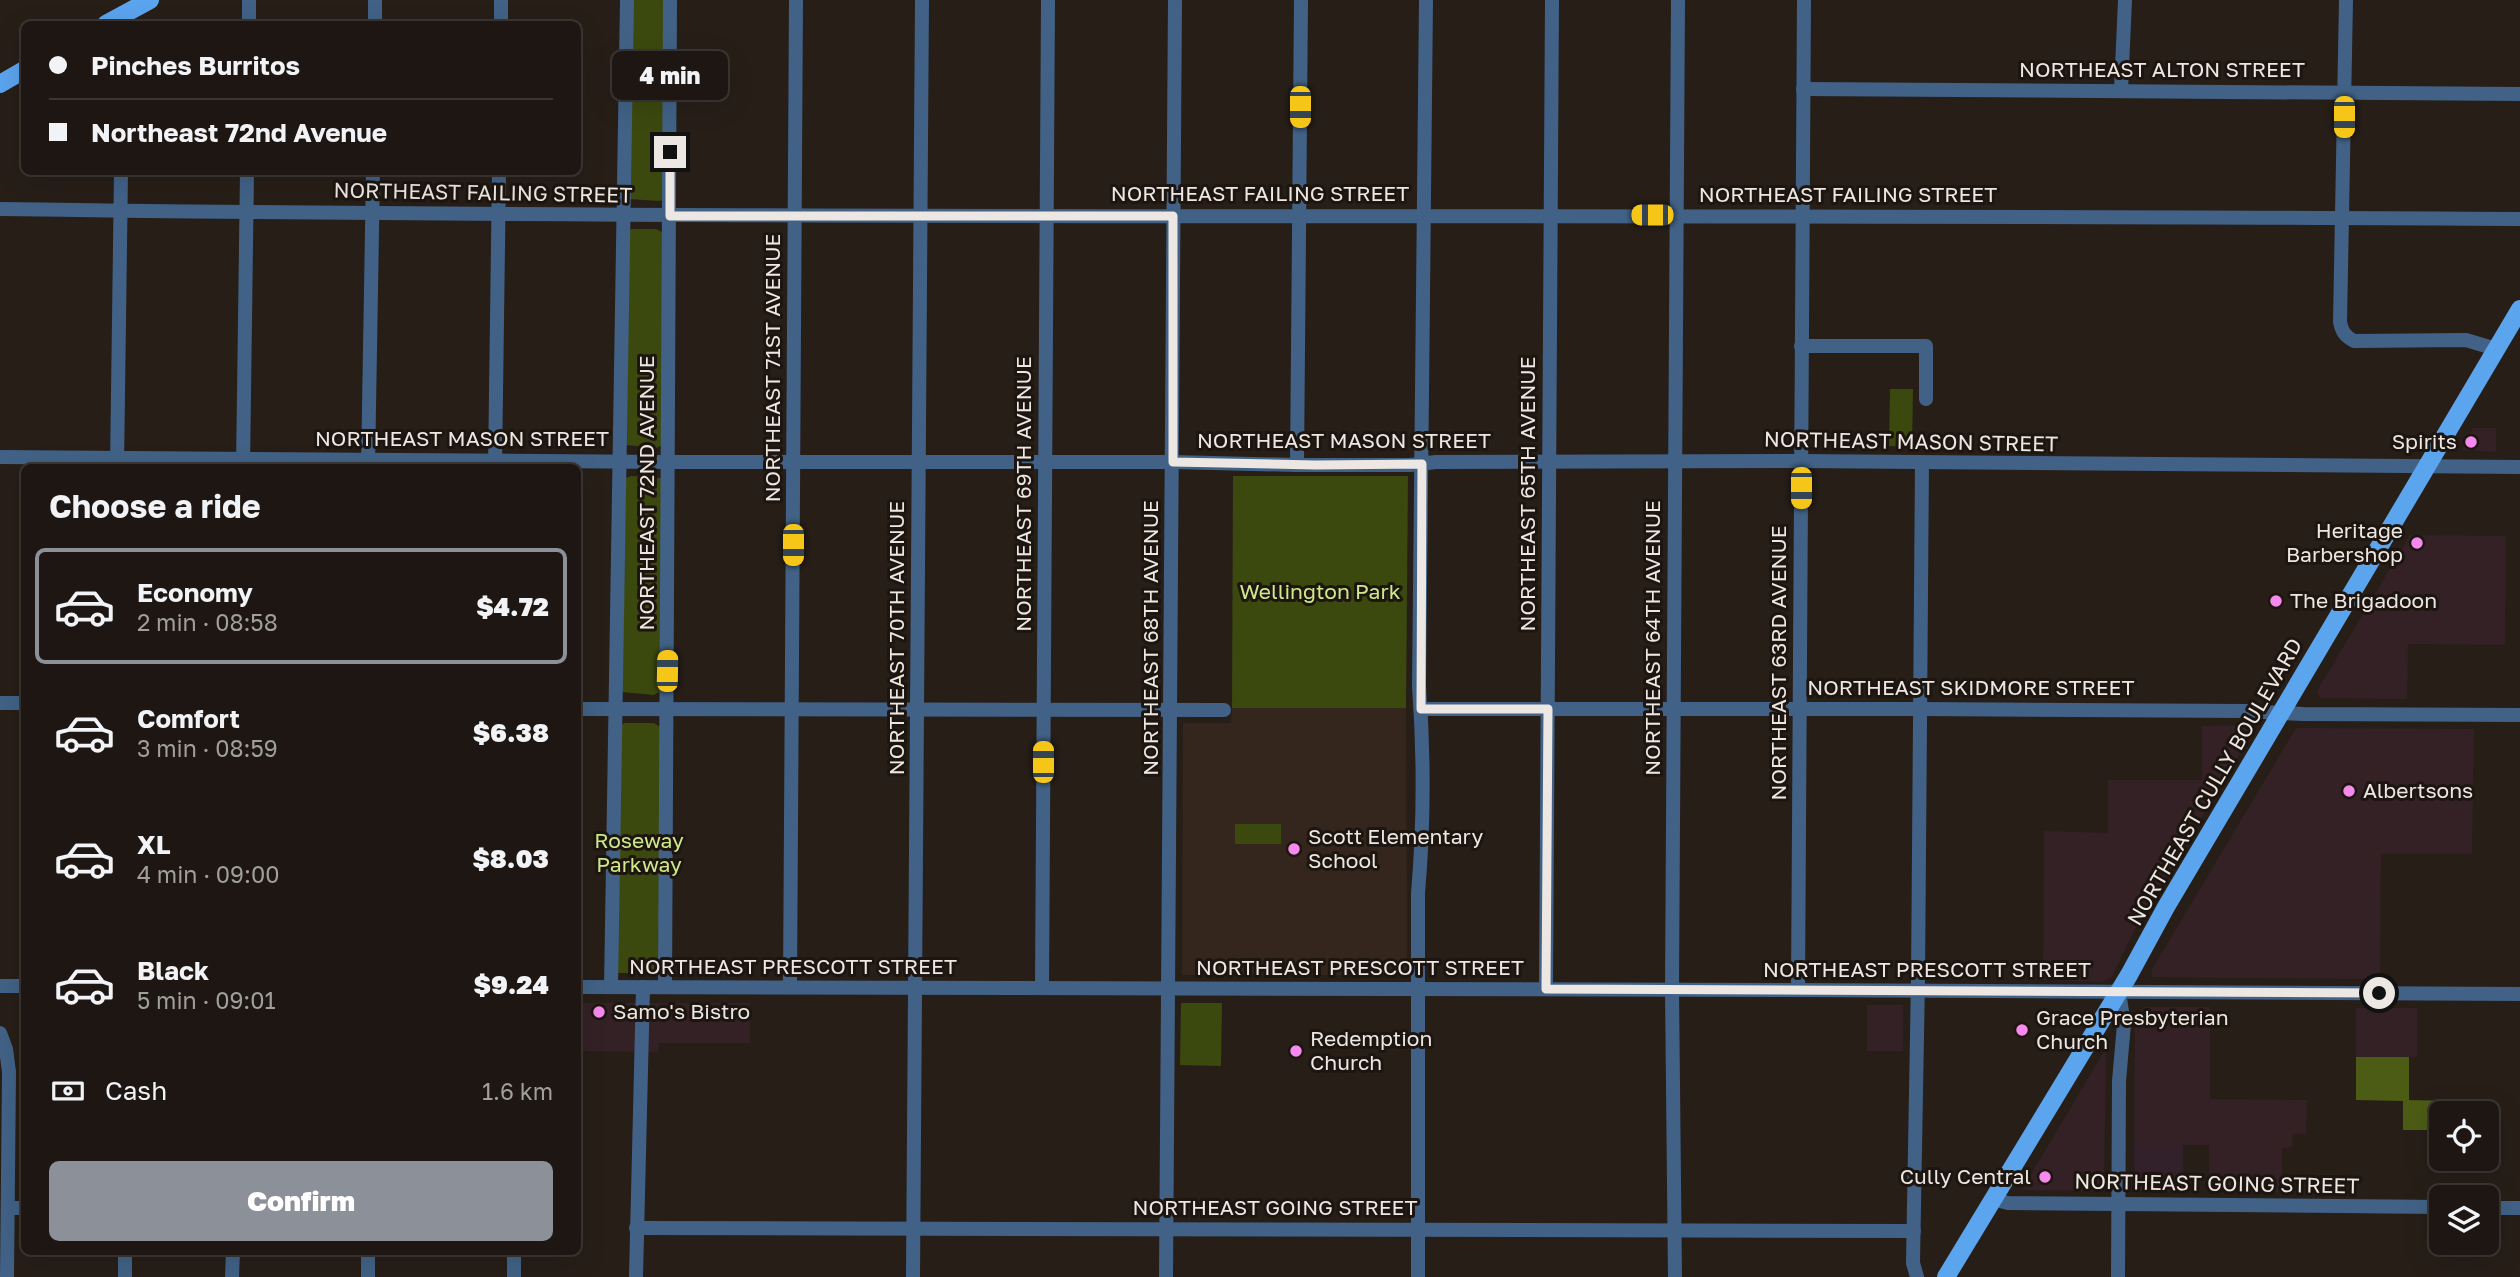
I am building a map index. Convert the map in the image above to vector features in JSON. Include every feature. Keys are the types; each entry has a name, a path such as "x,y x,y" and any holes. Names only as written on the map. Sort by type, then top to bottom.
{"main road":[{"path":"122,13 150,0"},
{"path":"0,84 21,72"},
{"name":"NORTHEAST CULLY BOULEVARD","path":"1946,1277 2119,992 2166,907 2520,309"}],"street":[{"path":"249,0 249,21"},
{"path":"375,0 375,21"},
{"path":"501,0 501,21"},
{"name":"NORTHEAST 72ND AVENUE","path":"611,987 626,0"},
{"name":"NORTHEAST 72ND AVENUE","path":"665,987 670,0"},
{"name":"NORTHEAST 71ST AVENUE","path":"790,987 796,0"},
{"name":"NORTHEAST 70TH AVENUE","path":"913,1277 922,0"},
{"name":"NORTHEAST 69TH AVENUE","path":"1042,988 1048,0"},
{"name":"NORTHEAST 68TH AVENUE","path":"1166,1277 1175,0"},
{"path":"1297,465 1301,0"},
{"path":"1418,1277 1418,893 1423,836 1421,709 1426,0"},
{"name":"NORTHEAST 65TH AVENUE","path":"1546,989 1552,0"},
{"name":"NORTHEAST 64TH AVENUE","path":"1675,1277 1672,989 1678,0"},
{"name":"NORTHEAST 63RD AVENUE","path":"1798,990 1804,0"},
{"path":"2121,90 2125,0"},
{"path":"2346,0 2340,322 2347,337 2354,341 2466,340 2496,349"},
{"name":"NORTHEAST ALTON STREET","path":"1803,89 2520,94"},
{"path":"117,463 121,175"},
{"path":"243,463 247,175"},
{"path":"368,463 373,175"},
{"path":"495,464 499,175"},
{"name":"NORTHEAST FAILING STREET","path":"0,209 670,216 1802,215 2520,219"},
{"path":"1801,346 1926,346 1926,400"},
{"name":"NORTHEAST MASON STREET","path":"0,457 117,463 1173,462 1297,465 1801,461 2520,467"},
{"path":"1917,1277 1913,1263 1922,463"},
{"path":"0,703 21,703"},
{"name":"NORTHEAST SKIDMORE STREET","path":"1421,709 1799,708 2520,715"},
{"path":"581,709 1224,710"},
{"path":"0,986 21,986"},
{"name":"NORTHEAST PRESCOTT STREET","path":"581,987 2520,994"},
{"path":"636,1277 643,987"},
{"path":"2118,1277 2119,1081 2124,1024 2119,992"},
{"path":"0,1033 6,1049 9,1072 7,1277"},
{"name":"NORTHEAST GOING STREET","path":"1992,1199 2008,1203 2118,1205 2429,1207"},
{"path":"8,1208 21,1209"},
{"path":"2499,1208 2520,1208"},
{"name":"NORTHEAST GOING STREET","path":"636,1227 1914,1231"},
{"path":"125,1255 125,1277"},
{"path":"232,1277 233,1255"},
{"path":"368,1255 368,1277"},
{"path":"513,1277 514,1255"}],"shaded area":[{"path":"2473,428 2496,428 2496,452 2463,450"},
{"path":"2410,535 2506,536 2505,645 2408,644 2407,699 2320,698 2317,691"},
{"name":"Scott Elementary School","path":"1232,708 1406,708 1407,975 1182,975 1183,723 1231,723"},
{"path":"2247,725 2248,740 2135,929 2112,977 2102,982 2043,980 2044,831 2108,833 2108,780 2202,780 2202,726"},
{"path":"2296,728 2474,729 2472,854 2381,854 2380,979 2153,977 2151,971"},
{"path":"581,1003 750,1003 750,1043 659,1043 658,1052 581,1051"},
{"path":"1867,1005 1903,1005 1903,1051 1867,1051"},
{"path":"2146,1007 2210,1007 2210,1099 2307,1100 2306,1134 2293,1134 2292,1147 2282,1148 2282,1192 2209,1191 2209,1145 2134,1145 2135,1018 2138,1012"},
{"path":"2356,1008 2417,1008 2417,1057 2356,1057"},
{"path":"2106,1048 2104,1189 2022,1190"},
{"path":"2134,1145 2183,1145 2183,1191 2135,1189"}],"green space":[{"path":"629,0 667,0 663,200 659,201 628,199"},
{"path":"656,229 664,233 662,445 656,448 626,445 628,231"},
{"path":"1890,389 1913,389 1912,447 1889,446"},
{"name":"Wellington Park","path":"1233,476 1408,476 1406,708 1232,708"},
{"path":"626,478 661,478 661,691 654,695 622,692"},
{"name":"Roseway Parkway","path":"624,723 654,723 660,727 660,973 615,973 621,726"},
{"path":"1235,824 1281,824 1281,844 1235,844"},
{"path":"1181,1003 1222,1003 1221,1066 1180,1065"},
{"path":"2356,1057 2409,1057 2409,1100 2453,1101 2429,1101 2429,1130 2403,1130 2403,1101 2356,1100"}],"place":[{"name":"Spirits","path":"2471,442"},
{"name":"Heritage Barbershop","path":"2417,543"},
{"name":"The Brigadoon","path":"2276,601"},
{"name":"Albertsons","path":"2349,791"},
{"name":"Scott Elementary School","path":"1294,849"},
{"name":"Samo's Bistro","path":"599,1012"},
{"name":"Grace Presbyterian Church","path":"2022,1030"},
{"name":"Redemption Church","path":"1296,1051"},
{"name":"Cully Central","path":"2045,1177"}],"route":[{"path":"670,152 670,216 1173,216 1173,462 1422,464 1421,709 1548,709 1546,989 2379,993"}]}
